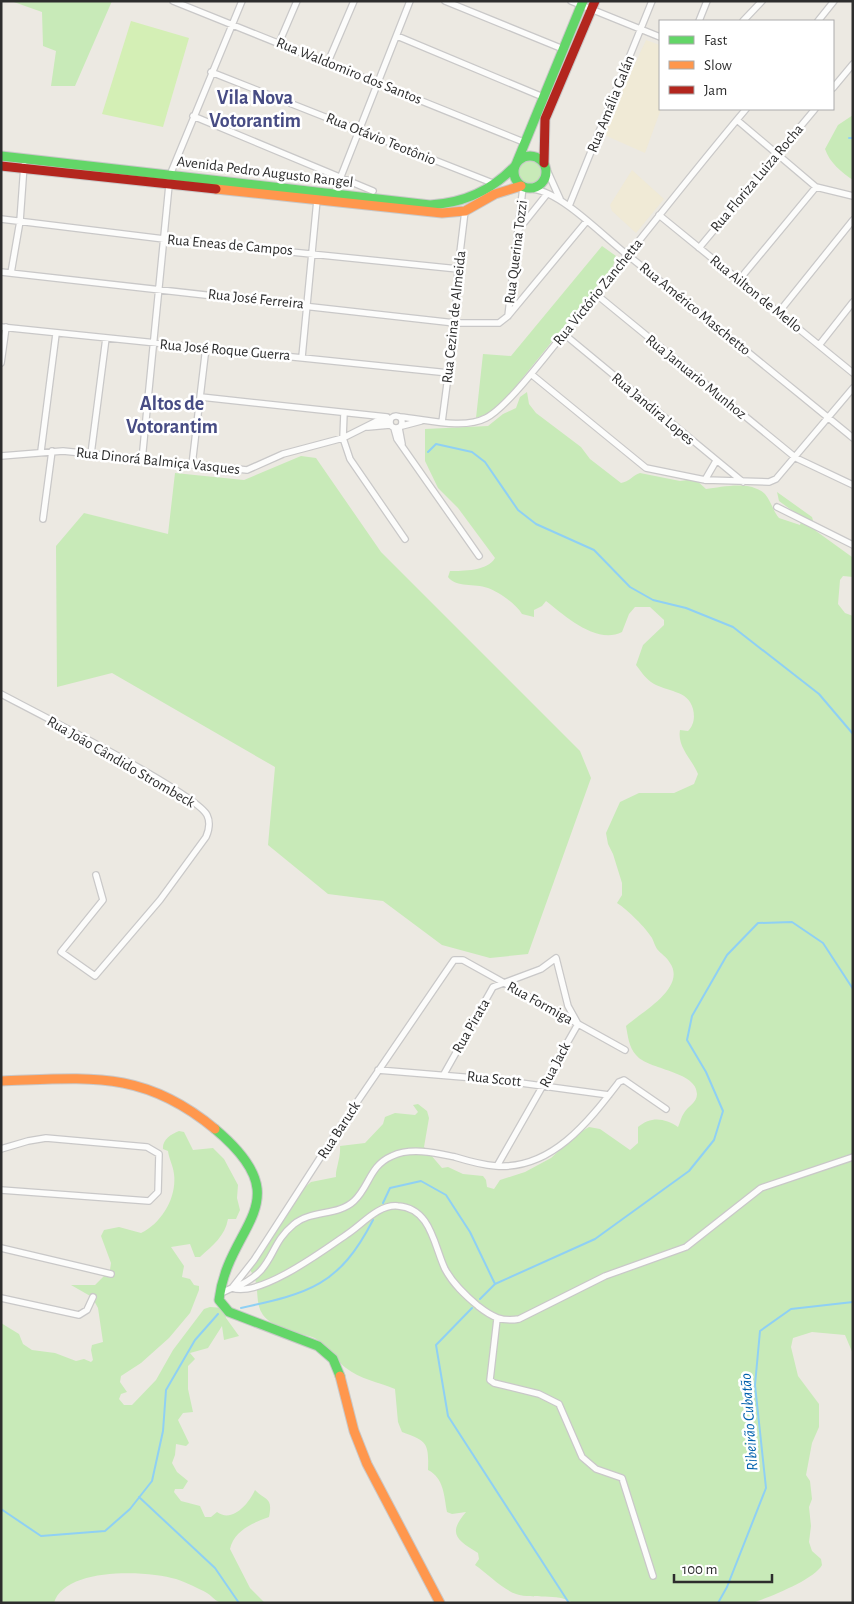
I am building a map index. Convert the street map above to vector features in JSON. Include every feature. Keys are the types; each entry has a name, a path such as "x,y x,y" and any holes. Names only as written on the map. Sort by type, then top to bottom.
{"street":[{"name":"Rua Waldomiro dos Santos","path":"173,1 182,3 232,25 526,143"},
{"path":"142,460 169,178 211,72 242,1"},
{"path":"279,43 297,1"},
{"path":"328,62 354,1"},
{"path":"334,194 376,82 397,36 410,1"},
{"path":"445,1 563,49"},
{"path":"571,1 593,6 659,36"},
{"name":"Rua Amália Galán","path":"569,206 652,1"},
{"path":"699,20 707,1"},
{"path":"819,20 834,1"},
{"path":"744,20 761,2"},
{"name":"Avenida Pedro Augusto Rangel","path":"1,166 169,178 430,205 464,201 495,184 516,164 582,3"},
{"path":"545,166 531,156 516,164 514,175 522,187 533,189 542,183 547,174 545,166 545,119 593,6"},
{"path":"397,36 543,97"},
{"path":"834,87 853,64"},
{"name":"Rua Otávio Teotônio","path":"211,72 495,184"},
{"name":"Rua Victório Zanchetta","path":"395,424 400,417 472,423 486,418 531,374 597,295 659,215 745,110"},
{"name":"Rua Floriza Luiza Rocha","path":"699,248 814,110"},
{"path":"193,116 373,191"},
{"path":"736,120 816,187 853,196"},
{"name":"Avenida Pedro Augusto Rangel","path":"1,156 317,200 422,212 465,211 496,194 522,187"},
{"path":"11,273 20,221 24,158"},
{"name":"Rua Américo Maschetto","path":"545,166 560,199"},
{"name":"Rua Querina Tozzi","path":"508,316 519,229 522,187"},
{"path":"740,280 816,187"},
{"name":"Rua Américo Maschetto","path":"533,189 560,199 569,206 586,222 679,294 853,438"},
{"path":"519,229 546,194"},
{"path":"302,357 317,200"},
{"name":"Rua Cezina de Almeida","path":"442,422 456,323 458,269 465,211"},
{"name":"Rua Ailton de Mello","path":"659,215 853,372"},
{"name":"Rua Eneas de Campos","path":"1,219 164,239 311,252 458,269"},
{"path":"779,312 853,220"},
{"path":"508,316 586,222"},
{"name":"Rua José Ferreira","path":"1,272 158,288 456,323 499,323 508,316"},
{"name":"Rua Januario Munhoz","path":"597,295 796,458 853,485"},
{"path":"820,344 853,302"},
{"path":"1,363 4,327"},
{"name":"Rua José Roque Guerra","path":"4,327 56,334 206,347 449,373"},
{"path":"41,451 56,334"},
{"name":"Rua Jandira Lopes","path":"564,334 716,461 744,482"},
{"path":"91,454 106,338"},
{"path":"192,465 206,347"},
{"path":"531,374 646,468 705,480 744,482 769,482 776,479 796,458 853,388"},
{"path":"201,396 344,413 395,424 403,421 400,417"},
{"path":"344,413 343,438 350,459 405,539"},
{"name":"Rua Dinorá Balmiça Vasques","path":"1,456 52,451 247,470 283,454 343,438 366,428 376,421 395,424 421,420"},
{"path":"395,424 402,444 479,556"},
{"path":"43,519 52,451"},
{"path":"705,480 716,461"},
{"path":"777,507 853,545"},
{"name":"Rua João Cândido Strombeck","path":"1,694 166,784 198,805 207,815 210,827 206,837 160,900 95,976 61,952 103,900 96,875"},
{"name":"Rua Pirata","path":"444,1074 494,987 541,969 556,958 568,1006 578,1024"},
{"name":"Rua Formiga","path":"454,960 463,960 625,1050"},
{"name":"Rua Baruck","path":"219,1294 232,1288 254,1260 378,1070 454,960"},
{"name":"Rua Jack","path":"497,1166 545,1085 578,1024"},
{"name":"Rua Scott","path":"378,1070 444,1074 545,1085 609,1095"},
{"path":"1,1081 103,1079 123,1081 143,1087 200,1116 228,1139 244,1159 256,1179 258,1196 254,1215 219,1294 223,1306 229,1312 318,1346 333,1359 338,1368 354,1431 367,1464 440,1603"},
{"path":"232,1288 251,1280 263,1270 283,1237 302,1218 333,1211 353,1202 377,1166 394,1155 423,1152 497,1166 531,1161 558,1149 587,1122 619,1082 627,1080 666,1109"},
{"path":"1,1149 28,1140 46,1138 147,1147 159,1154 160,1160 158,1192 148,1201 1,1190"},
{"path":"232,1288 246,1291 276,1279 347,1235 385,1207 402,1206 413,1210 423,1218 429,1228 445,1269 455,1284 488,1314 507,1321 519,1319 605,1276 686,1247 761,1188 853,1157"},
{"path":"1,1248 111,1274"},
{"path":"1,1298 80,1315 87,1310 93,1297"},
{"path":"498,1319 489,1376 490,1380 494,1383 539,1394 559,1404 582,1456 596,1469 622,1478 653,1576"}],"shaded area":[{"path":"646,40 659,45 659,110 661,110 645,153 602,134"},
{"path":"632,170 664,199 636,233 612,211 610,205"}],"green space":[{"path":"11,1 112,1 75,86 51,86 56,51 43,46 42,12"},
{"path":"131,21 189,38 163,127 102,114"},
{"path":"853,115 853,180 836,167 825,149 838,125"},
{"path":"525,160 535,160 542,167 542,177 535,184 525,184 518,177 518,167"},
{"path":"602,246 616,256 613,266 512,391 492,411 476,418 483,354 511,356"},
{"path":"527,392 529,404 536,413 581,447 590,459 621,483 640,473 680,481 695,479 706,489 728,486 752,487 765,494 779,518 800,525 802,518 779,501 777,492 812,517 816,531 852,557 853,577 843,576 840,580 838,604 845,613 853,616 853,1354 845,1335 812,1332 793,1338 791,1347 798,1376 819,1404 819,1427 812,1443 806,1475 810,1481 812,1499 809,1507 811,1526 809,1542 812,1551 821,1559 822,1565 817,1571 801,1582 753,1603 573,1603 553,1597 523,1596 506,1589 475,1565 479,1559 478,1553 457,1536 457,1526 466,1512 452,1514 447,1512 440,1483 433,1473 428,1470 428,1454 425,1444 417,1438 402,1432 398,1422 395,1389 351,1372 317,1339 279,1327 268,1320 260,1310 257,1286 249,1269 303,1189 311,1182 336,1177 340,1146 365,1143 383,1124 385,1117 395,1113 415,1115 418,1112 413,1105 418,1104 427,1111 429,1118 424,1147 442,1168 448,1167 463,1174 483,1176 487,1187 494,1189 500,1180 525,1172 551,1158 577,1134 589,1127 600,1129 630,1150 638,1143 638,1127 643,1123 663,1120 678,1127 683,1115 697,1097 695,1086 689,1080 642,1060 636,1055 630,1045 626,1026 660,999 672,982 674,972 669,961 657,949 646,929 617,903 622,895 622,883 606,833 620,802 639,793 674,793 694,784 698,774 683,747 680,736 680,730 688,731 693,724 694,712 690,703 682,695 651,682 636,665 643,645 664,625 664,620 650,607 635,607 629,614 622,632 602,635 581,627 546,601 542,606 534,610 534,617 522,614 512,602 492,590 456,583 448,577 450,571 481,568 487,566 495,558 458,508 438,488 425,461 425,429 488,426 503,414 516,408 520,397"},
{"path":"301,456 316,458 381,552 580,751 591,778 528,954 490,958 442,945 383,901 328,894 268,845 275,767 112,673 57,687 56,546 84,513 168,534 175,473 244,480"},
{"path":"179,1131 184,1132 193,1150 213,1148 224,1159 238,1185 237,1198 240,1210 236,1219 228,1219 221,1235 200,1257 195,1257 190,1244 171,1247 184,1266 182,1277 190,1279 194,1285 199,1286 199,1290 190,1313 169,1338 141,1363 121,1376 120,1382 127,1392 121,1394 119,1399 124,1405 132,1405 156,1380 173,1350 204,1309 210,1307 224,1308 226,1318 239,1336 224,1340 222,1326 208,1348 190,1353 195,1359 188,1366 188,1389 193,1412 183,1413 178,1420 189,1443 186,1446 176,1444 172,1463 177,1472 188,1481 183,1489 175,1489 174,1492 181,1501 200,1506 205,1517 211,1517 217,1512 223,1515 234,1514 244,1506 255,1490 268,1500 270,1506 269,1517 250,1525 235,1537 230,1549 250,1588 265,1603 219,1602 203,1591 176,1579 127,1573 89,1577 73,1583 61,1591 54,1603 1,1603 1,1323 19,1334 23,1344 32,1350 55,1353 76,1361 84,1359 91,1362 93,1360 92,1345 103,1342 98,1308 92,1297 71,1285 95,1285 110,1270 111,1263 101,1236 104,1230 119,1227 141,1233 149,1229 161,1216 170,1200 174,1183 168,1151 163,1149 163,1146 168,1138"}],"waterway":[{"path":"428,452 436,444 472,452 485,462 518,510 536,524 594,550 630,587 653,600 686,608 733,627 819,694 853,734"},
{"path":"495,1284 595,1239 689,1171 714,1140 723,1111 706,1072 687,1040 692,1016 727,955 758,923 792,922 823,943 853,989"},
{"name":"Ribeirão Cubatão","path":"383,1203 390,1188 421,1181 446,1195 470,1232 495,1284 480,1299"},
{"name":"Ribeirão Cubatão","path":"241,1308 286,1297 320,1283 334,1273 348,1259 373,1220"},
{"name":"Ribeirão Cubatão","path":"718,1603 727,1587 766,1488 755,1385 760,1331 791,1309 853,1302"},
{"name":"Ribeirão Cubatão","path":"472,1308 436,1345 448,1416 569,1603"},
{"path":"1,1509 41,1536 105,1531 130,1509 152,1481 163,1431 166,1390 195,1340 218,1314"},
{"path":"139,1497 215,1568 239,1603"}],"traffic: fast":[{"path":"517,162 583,1"},
{"path":"1,156 430,205 454,202 487,189 515,166"},
{"path":"530,156 542,160 546,172 542,184 530,188 518,184 514,172 518,160 530,156"},
{"path":"215,1129 241,1154 254,1176 257,1195 253,1213 225,1274 219,1300 229,1312 318,1346 333,1359 340,1376"}],"traffic: slow":[{"path":"216,189 442,213 465,211 495,194 521,186"},
{"path":"1,1081 61,1079 114,1081 139,1087 163,1096 189,1110 215,1129"},
{"path":"340,1376 354,1431 367,1464 440,1603"}],"traffic: jam":[{"path":"544,163 545,119 595,1"},
{"path":"1,166 216,189"}],"district":[{"name":"Vila Nova Votorantim","path":"255,110"},
{"name":"Altos de Votorantim","path":"172,416"}]}
